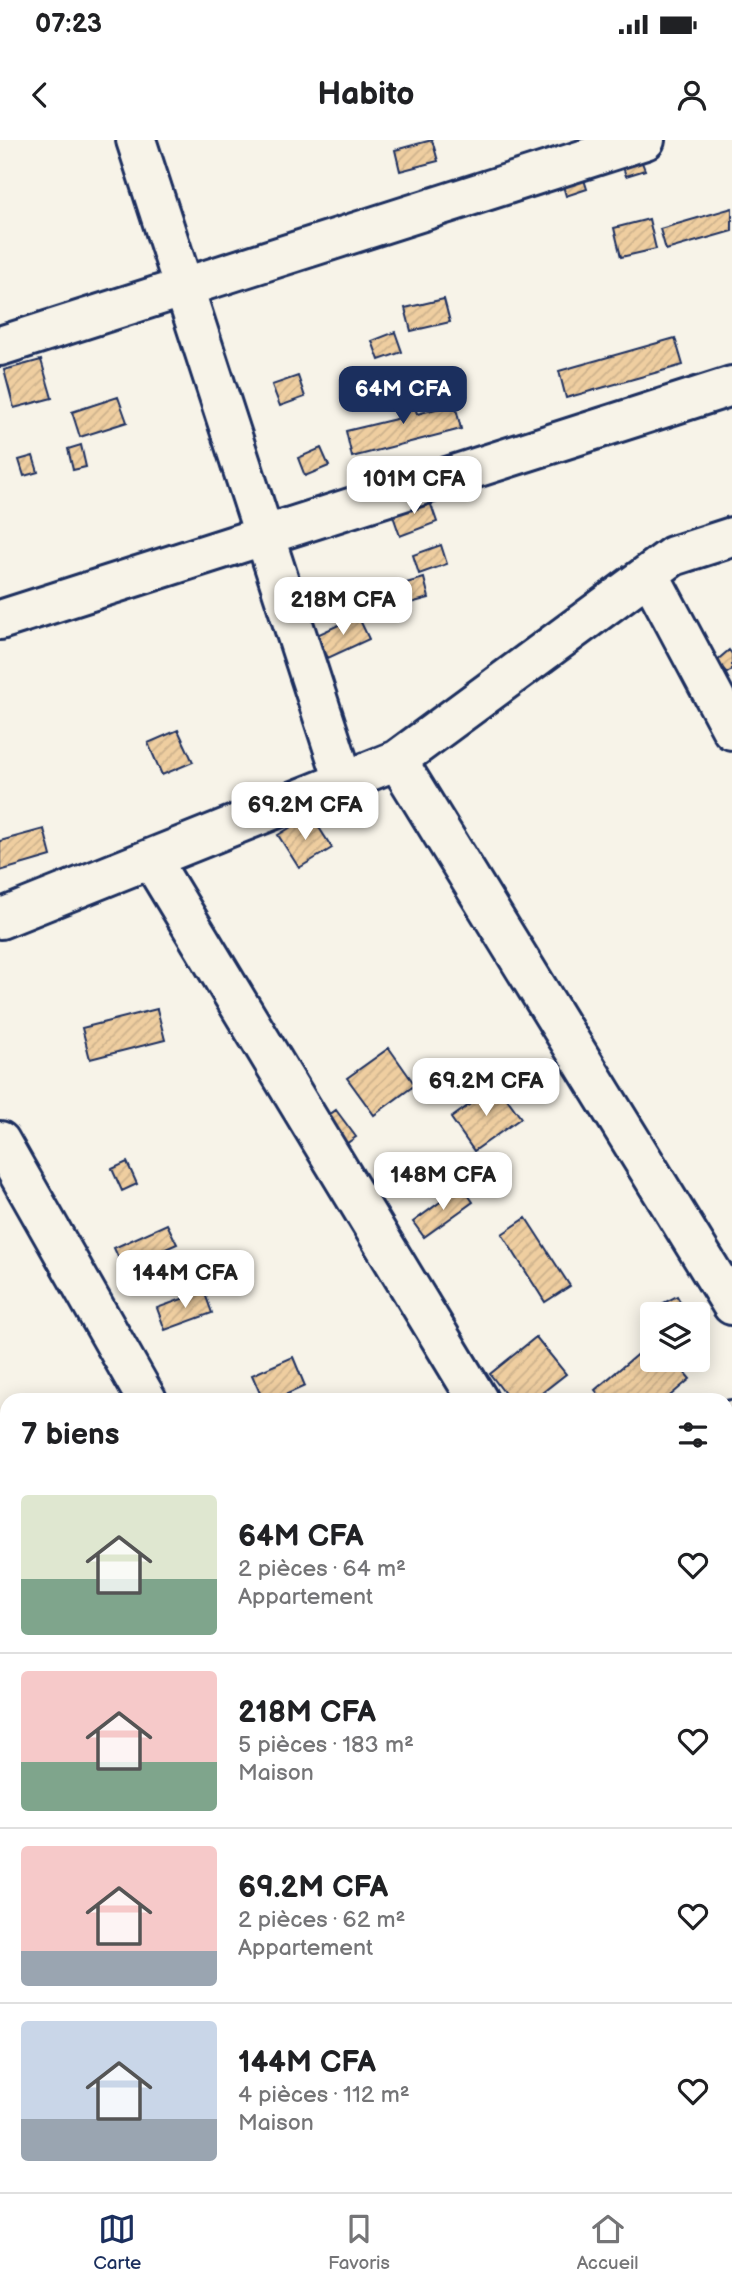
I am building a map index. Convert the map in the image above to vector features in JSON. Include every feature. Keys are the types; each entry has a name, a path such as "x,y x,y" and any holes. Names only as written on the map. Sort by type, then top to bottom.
{"street":[{"path":"136,140 344,781"},
{"path":"0,346 646,140"},
{"path":"0,620 732,386"},
{"path":"0,919 397,760 673,556 732,537"},
{"path":"649,574 732,730"},
{"path":"397,760 732,1305"},
{"path":"151,859 474,1393"},
{"path":"0,1141 143,1393"}],"building":[{"path":"432,140 438,161 400,171 395,150"},
{"path":"639,155 645,170 626,176 621,161"},
{"path":"582,173 587,189 566,196 561,179"},
{"path":"732,208 732,231 666,250 660,229"},
{"path":"649,219 656,249 621,257 614,228"},
{"path":"444,299 450,322 411,331 405,308"},
{"path":"395,332 402,352 379,360 372,341"},
{"path":"675,338 683,365 566,398 559,371"},
{"path":"41,360 52,398 14,408 4,370"},
{"path":"298,376 305,397 280,406 272,385"},
{"path":"409,384 417,414 455,404 461,429 352,457 346,431 400,418 393,389"},
{"path":"118,397 127,422 80,437 72,412"},
{"path":"81,445 86,467 73,470 68,449"},
{"path":"321,448 329,466 305,476 298,458"},
{"path":"33,456 38,472 24,476 19,460"},
{"path":"428,496 437,522 400,536 391,510"},
{"path":"441,545 447,564 419,574 413,555"},
{"path":"424,578 429,598 380,611 374,592"},
{"path":"358,616 369,639 328,658 317,635"},
{"path":"729,650 732,654 732,670 727,673 716,661"},
{"path":"178,730 193,762 162,775 148,743"},
{"path":"311,815 332,848 299,868 278,835"},
{"path":"44,829 51,856 0,871 0,841"},
{"path":"157,1009 165,1040 90,1059 82,1028"},
{"path":"389,1048 415,1085 374,1115 347,1078"},
{"path":"497,1085 521,1118 474,1151 451,1118"},
{"path":"336,1110 356,1137 334,1152 315,1125"},
{"path":"127,1162 137,1184 122,1191 112,1169"},
{"path":"462,1186 473,1202 424,1237 413,1222"},
{"path":"526,1218 570,1286 545,1302 502,1234"},
{"path":"167,1224 177,1244 123,1268 114,1248"},
{"path":"204,1291 212,1313 165,1330 157,1308"},
{"path":"677,1296 680,1302 666,1302"},
{"path":"536,1337 566,1374 542,1393 505,1393 490,1374"},
{"path":"640,1352 640,1372 684,1372 690,1379 673,1393 597,1393 595,1390"},
{"path":"293,1357 305,1386 290,1393 260,1393 252,1375"}]}
